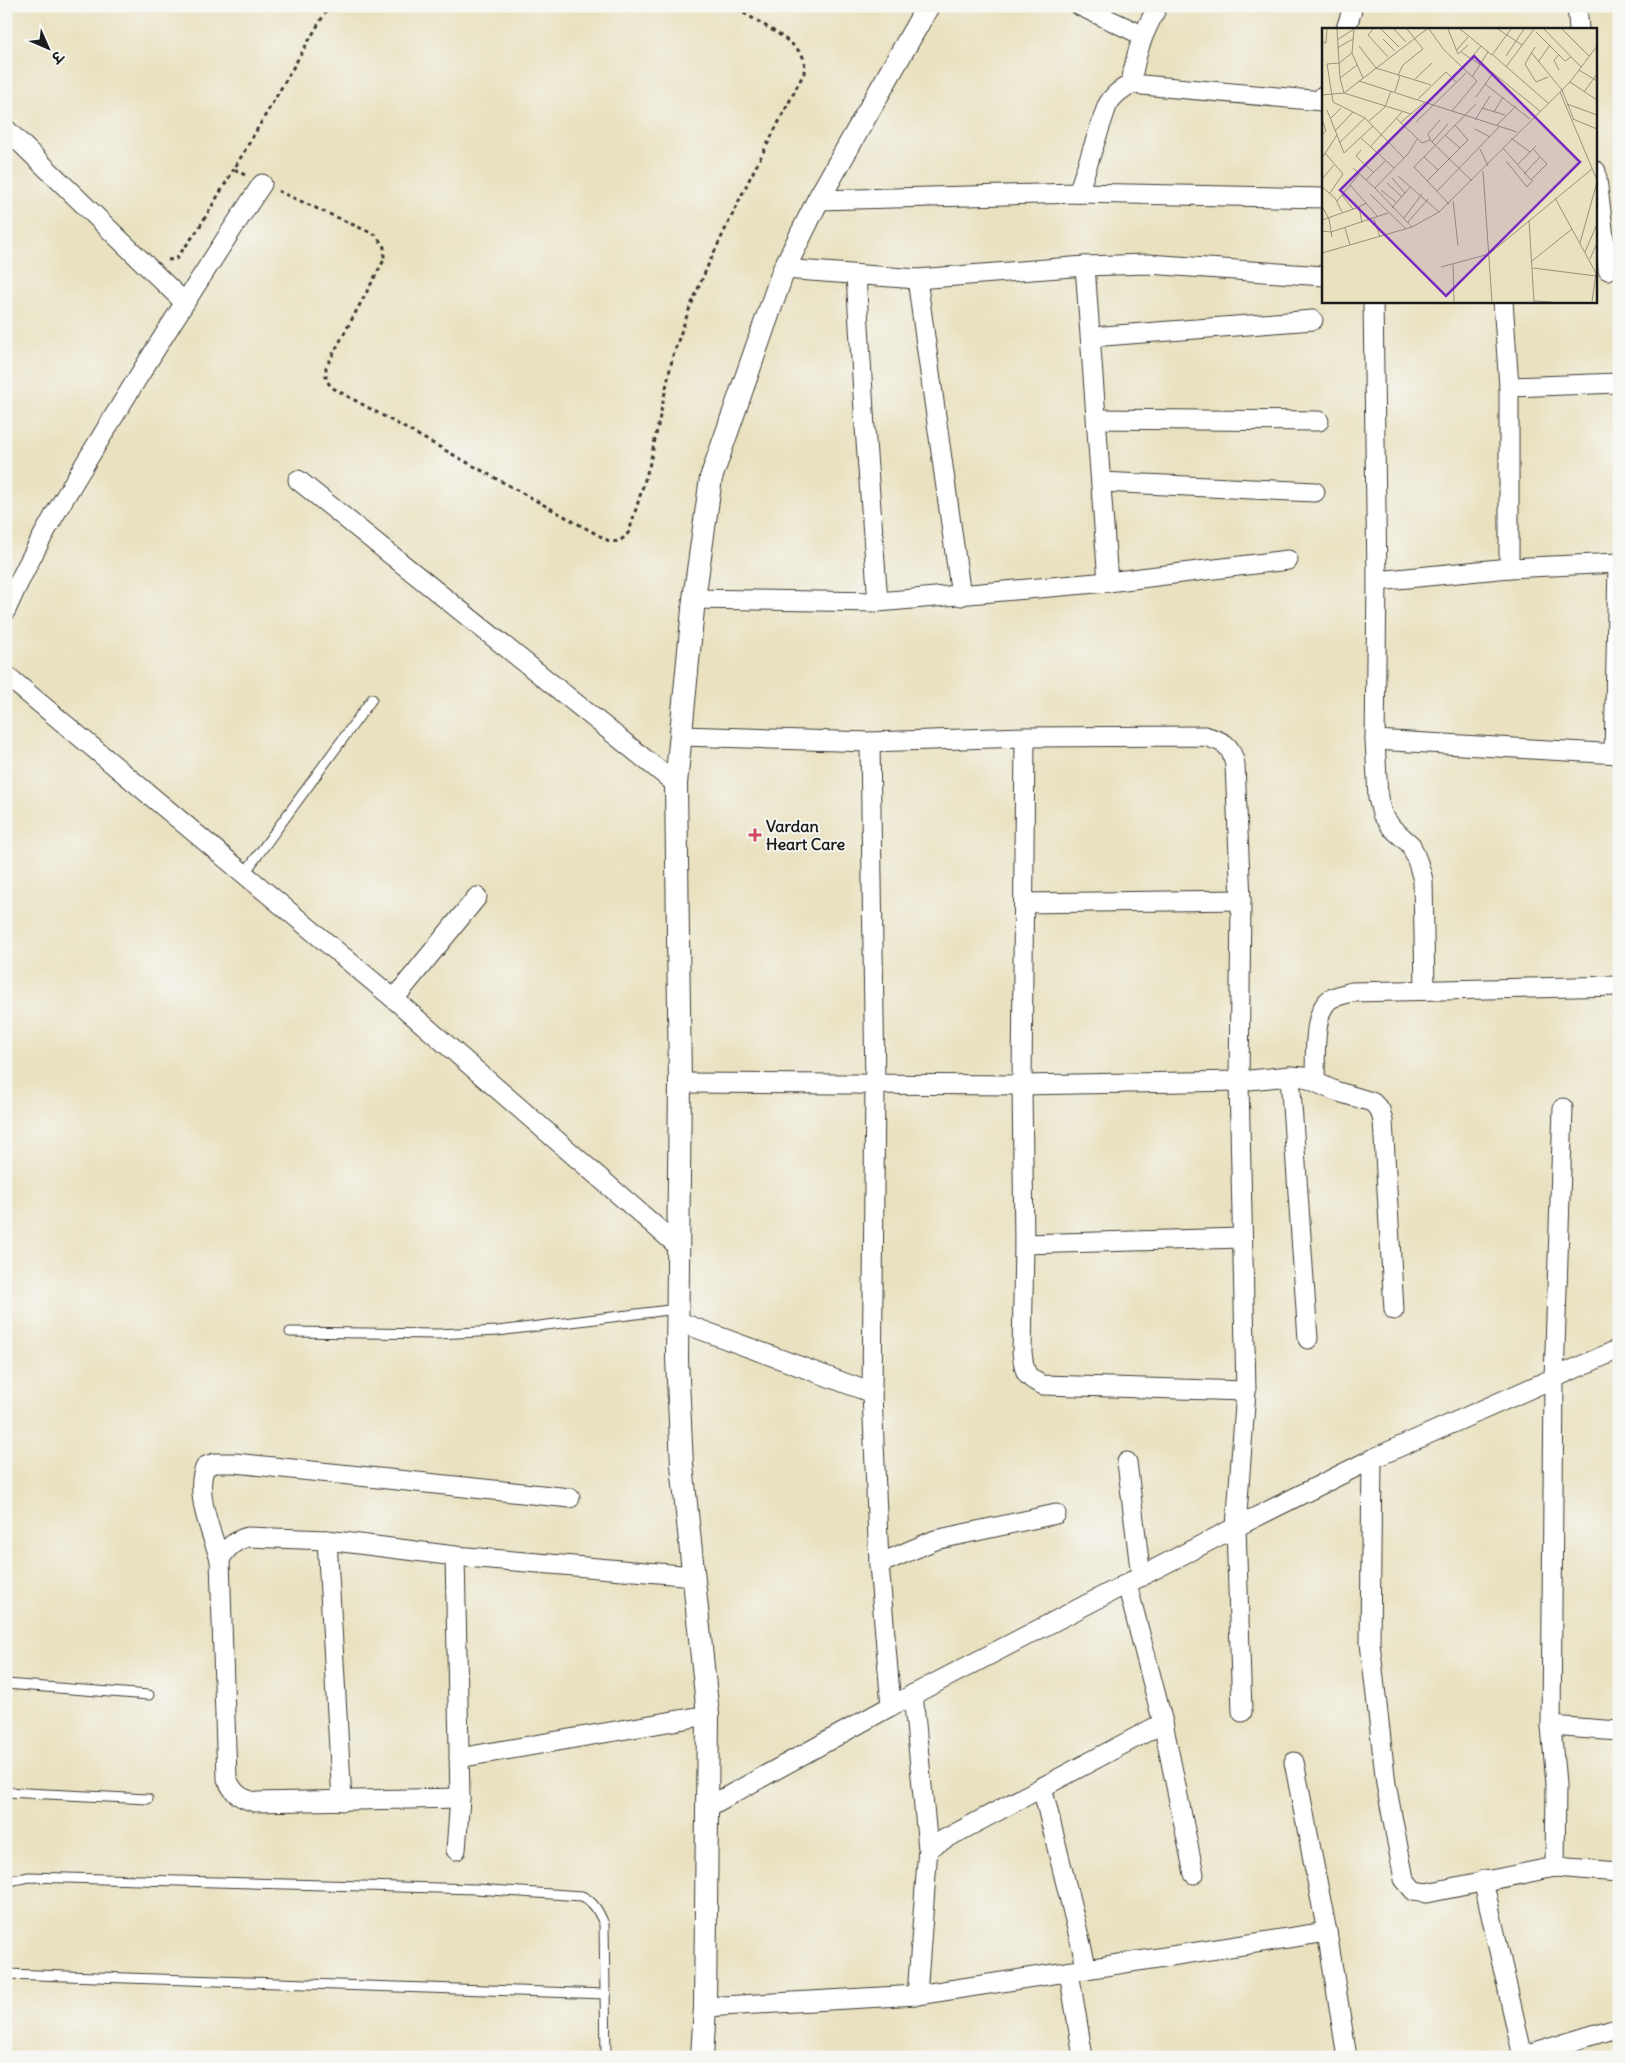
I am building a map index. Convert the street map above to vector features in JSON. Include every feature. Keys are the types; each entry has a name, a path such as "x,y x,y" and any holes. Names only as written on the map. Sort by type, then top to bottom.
{"street":[{"path":"702,2057 706,2007 708,1715 682,1465 677,1359 680,1083 676,784 694,599 711,478 784,269 818,200 928,6"},
{"path":"1080,6 1142,35"},
{"path":"1131,84 1135,56 1142,35 1158,6"},
{"path":"1577,6 1579,28"},
{"path":"1346,28 1351,8"},
{"path":"1078,193 1107,106 1112,97 1131,84 1322,99"},
{"path":"6,129 184,302"},
{"path":"6,610 24,569 61,502 184,302 262,184"},
{"path":"1598,188 1608,270"},
{"path":"818,200 1078,193 1322,198"},
{"path":"784,269 917,279 1085,266 1148,264 1322,276"},
{"path":"1085,266 1108,582"},
{"path":"856,275 878,602"},
{"path":"917,279 961,596"},
{"path":"1373,302 1377,581 1375,740 1378,798 1382,814 1392,828 1411,845 1423,880 1425,990"},
{"path":"1502,302 1510,387 1509,568"},
{"path":"1091,336 1313,320"},
{"path":"1510,387 1619,383"},
{"path":"1097,419 1319,421"},
{"path":"298,480 676,784"},
{"path":"1101,482 1315,492"},
{"path":"694,599 878,602 1108,582 1288,560"},
{"path":"1375,740 1616,754 1618,563 1509,568 1377,581"},
{"path":"6,675 394,999 678,1246"},
{"path":"682,736 870,742 1024,737 1204,736 1221,741 1232,750 1235,765 1241,900 1239,1081 1246,1391 1236,1527 1242,1712"},
{"path":"1024,737 1023,1368 1031,1380 1043,1385 1246,1391"},
{"path":"870,742 875,1086 872,1393 879,1564 891,1706"},
{"path":"394,999 477,897"},
{"path":"1024,903 1241,900"},
{"path":"1315,1081 1318,1026 1322,1010 1330,999 1352,992 1619,986"},
{"path":"680,1083 875,1086 1022,1085 1239,1081 1290,1076 1304,1077 1335,1091 1372,1102 1380,1110 1383,1121 1394,1310"},
{"path":"1290,1076 1308,1339"},
{"path":"1555,1867 1556,1784 1552,1726 1554,1379 1563,1108"},
{"path":"1024,1244 1242,1238"},
{"path":"677,1315 872,1393"},
{"path":"708,1807 913,1694 1236,1527 1372,1459 1619,1349"},
{"path":"1372,1459 1370,1643 1386,1784 1404,1880 1414,1891 1427,1893 1483,1880 1555,1867 1619,1872"},
{"path":"1127,1462 1134,1581 1194,1874"},
{"path":"460,1798 255,1802 240,1798 232,1790 227,1780 220,1559 201,1490 201,1475 206,1466 235,1463 570,1498"},
{"path":"879,1564 935,1540 1056,1514"},
{"path":"220,1559 228,1547 237,1540 247,1536 327,1540 455,1556 694,1576"},
{"path":"327,1540 342,1801"},
{"path":"455,1556 460,1798 456,1850"},
{"path":"913,1694 928,1848 917,1995"},
{"path":"459,1758 708,1715"},
{"path":"928,1848 1163,1722"},
{"path":"1552,1726 1619,1731"},
{"path":"1294,1762 1327,1932 1347,2057"},
{"path":"1042,1787 1078,1970 1083,2057"},
{"path":"1483,1880 1522,2057 1619,2027"},
{"path":"706,2007 917,1995 1327,1932"}],"lane":[{"path":"244,874 372,699"},
{"path":"290,1332 437,1334 498,1331 677,1315"},
{"path":"6,1684 149,1695"},
{"path":"6,1792 148,1799"},
{"path":"6,1884 29,1877 476,1889 582,1896 590,1900 599,1912 604,1924 606,2057"},
{"path":"6,1974 606,1994"}],"path":[{"path":"161,258 169,261 176,259 197,231 329,6"},
{"path":"234,169 262,184 376,236 384,246 384,260 326,366 326,379 331,387 609,541 616,542 622,540 629,532 650,463 673,355 689,310 741,196 804,73 805,63 803,56 794,45 732,6"},
{"path":"6,104 13,111"}],"place":[{"name":"Vardan Heart Care","path":"755,835"}]}
